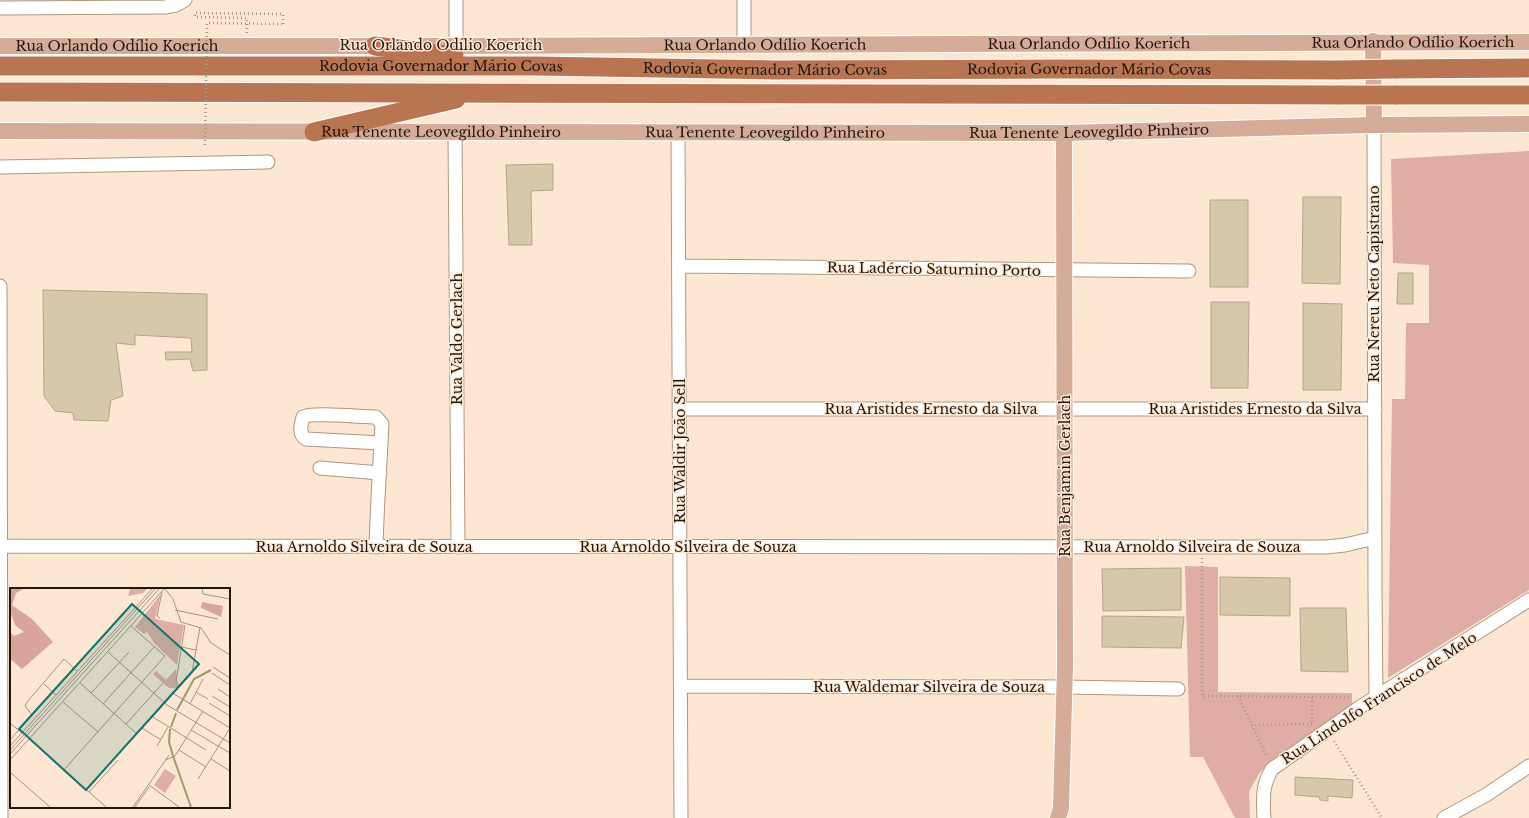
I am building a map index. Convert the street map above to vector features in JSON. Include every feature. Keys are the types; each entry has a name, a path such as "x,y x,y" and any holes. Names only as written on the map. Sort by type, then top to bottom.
{"highway":[{"path":"375,46 536,66"},
{"name":"Rodovia Governador Mário Covas","path":"0,66 536,66 772,70 1339,70 1529,68"},
{"name":"Rodovia Governador Mário Covas","path":"0,92 1529,95"},
{"path":"314,132 427,107 481,93"}],"main road":[{"name":"Rua Orlando Odílio Koerich","path":"0,46 375,46 1374,41 1529,42"},
{"path":"1374,41 1374,125"},
{"name":"Rua Tenente Leovegildo Pinheiro","path":"0,131 1064,133 1374,125 1529,124"},
{"name":"Rua Benjamin Gerlach","path":"1058,818 1061,808 1064,687 1064,133"}],"street":[{"path":"0,8 165,7 176,5 185,0"},
{"path":"456,0 456,45"},
{"path":"744,0 744,44"},
{"name":"Rua Nereu Neto Capistrano","path":"1374,125 1376,697"},
{"name":"Rua Valdo Gerlach","path":"455,132 458,547"},
{"name":"Rua Waldir João Sell","path":"678,133 681,818"},
{"path":"0,167 268,162"},
{"name":"Rua Ladércio Saturnino Porto","path":"679,266 1189,271"},
{"path":"0,286 1,818"},
{"name":"Rua Aristides Ernesto da Silva","path":"680,410 1375,409"},
{"path":"376,547 382,424 376,417 305,415 303,417 301,432 306,440 381,443"},
{"path":"320,468 380,473"},
{"name":"Rua Arnoldo Silveira de Souza","path":"0,546 1202,548 1326,547 1345,545 1375,538"},
{"name":"Rua Lindolfo Francisco de Melo","path":"1264,818 1262,793 1265,781 1272,769 1376,697 1529,600"},
{"name":"Rua Waldemar Silveira de Souza","path":"681,686 1064,687 1178,689"},
{"path":"1444,818 1463,809 1486,795 1529,766"}],"path":[{"path":"197,145 205,145 207,23 283,24 283,14 195,13 195,17 247,18 247,46"},
{"path":"1202,548 1202,696 1376,697"},
{"path":"1238,696 1272,769"},
{"path":"1312,697 1312,724"},
{"path":"1251,725 1312,724 1332,727 1382,818"}],"shaded area":[{"path":"1529,151 1529,590 1388,678 1392,399 1405,399 1406,323 1429,323 1429,265 1393,263 1391,159"},
{"path":"1185,566 1218,567 1218,692 1352,693 1352,707 1270,761 1259,774 1249,791 1250,818 1235,818 1203,757 1190,757"}],"building":[{"path":"553,164 553,190 531,191 532,245 509,245 506,165"},
{"path":"1303,197 1341,197 1340,284 1302,283"},
{"path":"1210,200 1248,200 1248,287 1210,287"},
{"path":"1398,273 1413,273 1413,304 1397,304"},
{"path":"43,290 207,294 207,370 193,371 190,359 166,360 165,352 192,352 191,338 135,335 135,345 116,343 123,396 111,400 108,421 74,420 73,413 55,411 44,396"},
{"path":"1211,302 1249,302 1248,388 1211,388"},
{"path":"1303,303 1342,304 1341,390 1303,390"},
{"path":"1181,568 1181,610 1103,611 1102,569"},
{"path":"1220,577 1290,578 1290,616 1220,615"},
{"path":"1300,608 1346,608 1348,672 1301,671"},
{"path":"1102,616 1184,617 1181,648 1102,647"},
{"path":"1295,777 1353,780 1352,798 1328,796 1328,801 1320,800 1319,797 1295,795"}]}
